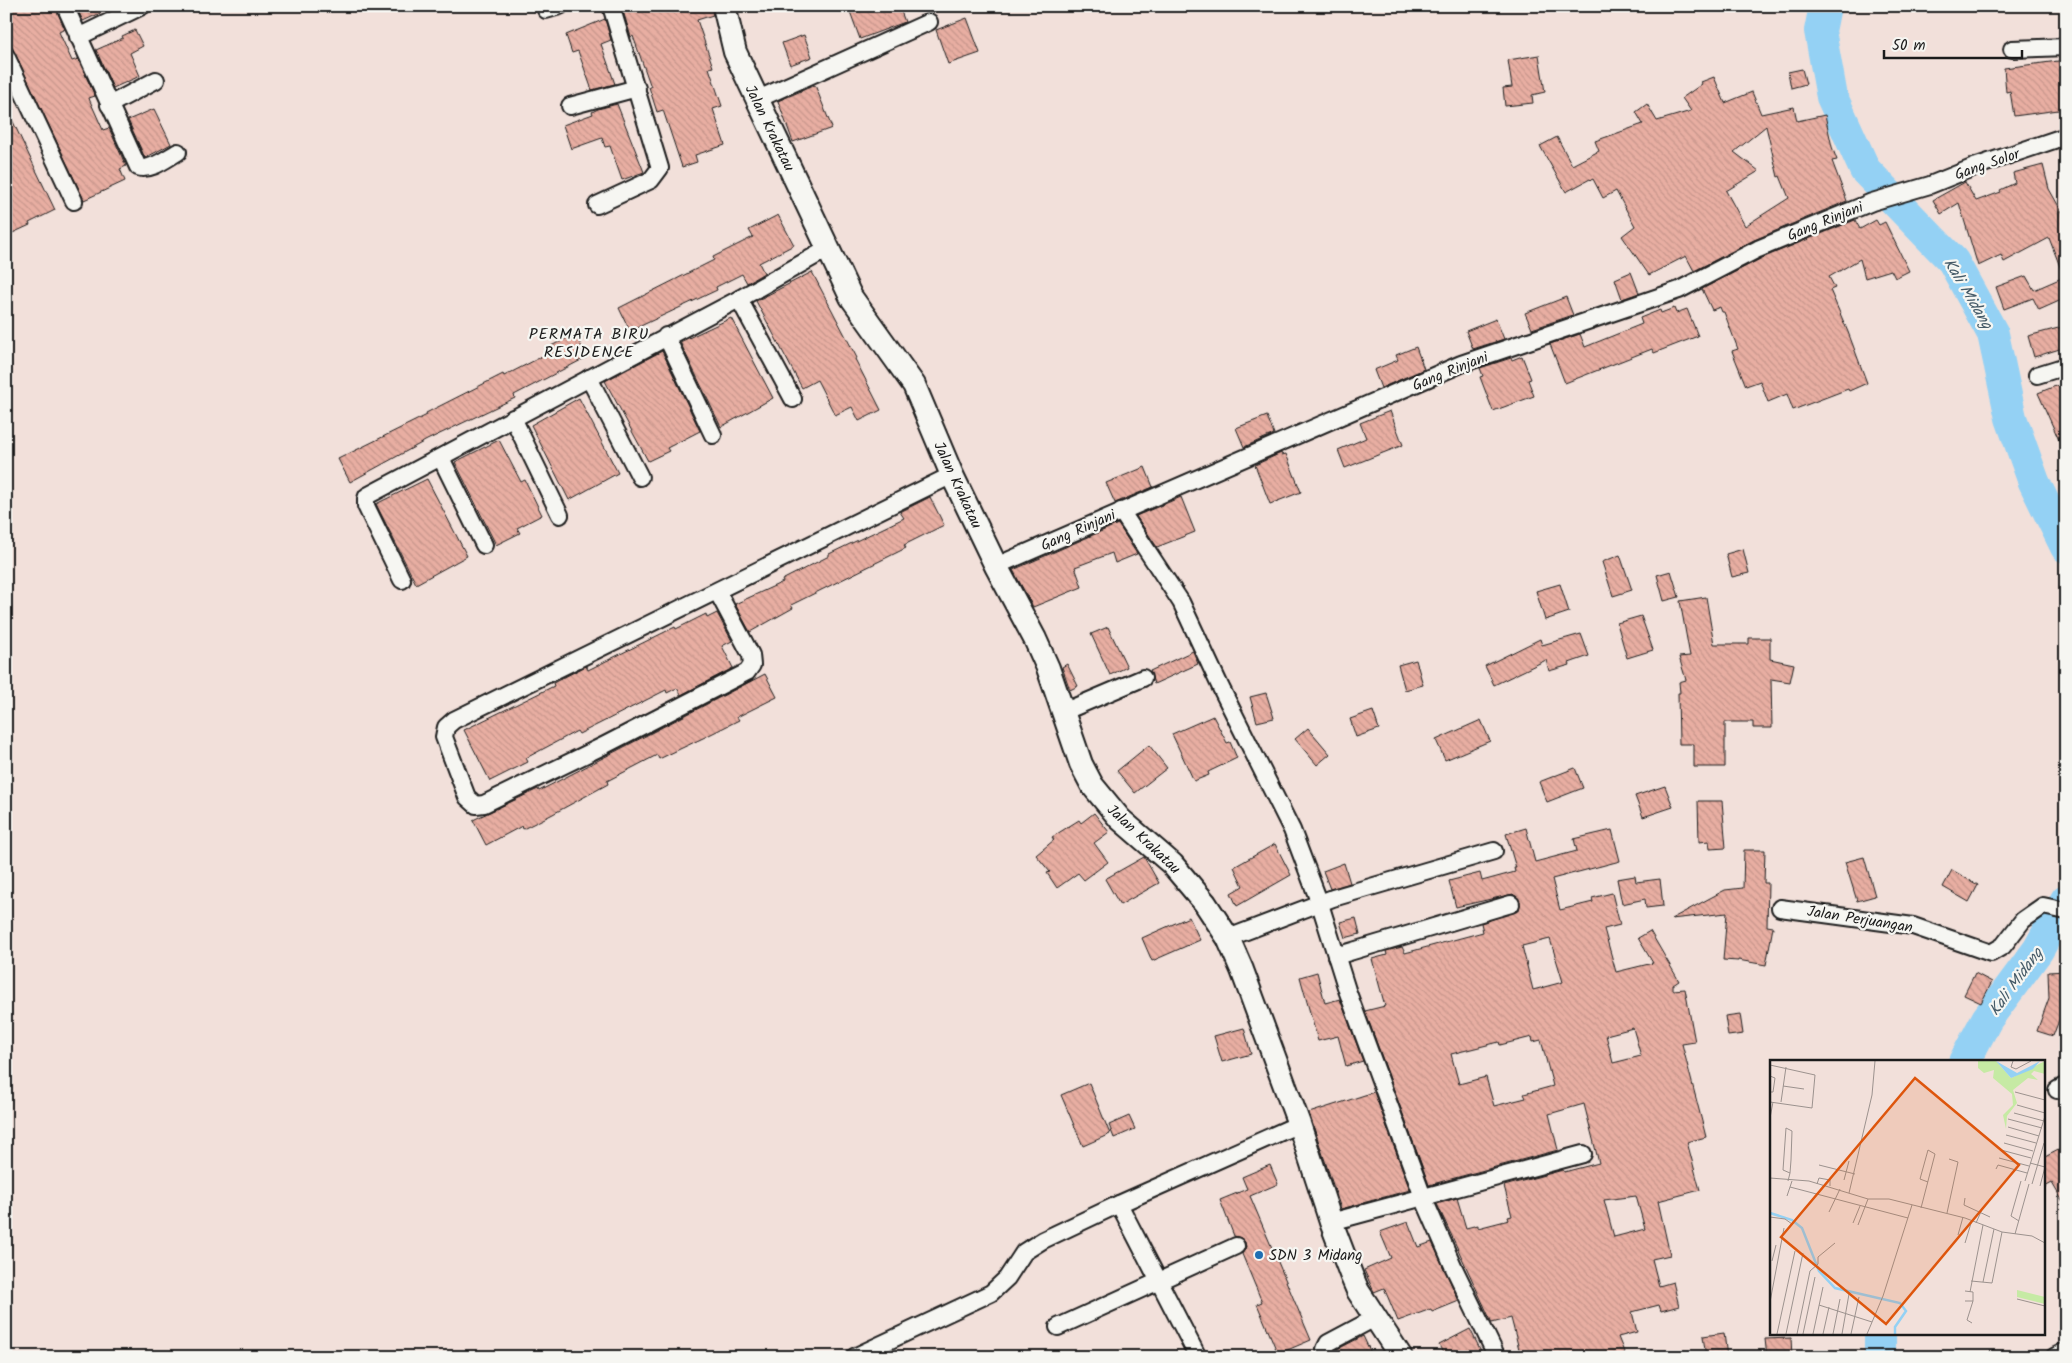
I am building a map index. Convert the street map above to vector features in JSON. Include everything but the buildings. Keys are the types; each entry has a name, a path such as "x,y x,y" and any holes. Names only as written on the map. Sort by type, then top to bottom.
{"street":[{"path":"65,6 138,167 143,169 150,167 178,152"},
{"path":"78,37 142,6"},
{"path":"597,205 651,180 660,168 611,6"},
{"name":"Jalan Krakatau","path":"729,8 735,52 756,100 851,297 914,385 952,475 996,566 1035,638 1081,764 1092,786 1120,819 1172,864 1204,903 1228,938 1242,970 1299,1124 1331,1222 1358,1291 1401,1357"},
{"path":"756,100 929,22"},
{"path":"2012,49 2066,47"},
{"path":"6,56 74,201"},
{"path":"109,105 156,80"},
{"path":"570,106 637,88"},
{"name":"Gang Solor","path":"1909,191 2066,136"},
{"name":"Gang Rinjani","path":"996,566 1461,364 1678,290 1758,249 1872,202 1909,191"},
{"path":"402,580 366,506 366,498 371,494 739,299 829,248"},
{"path":"739,299 793,399"},
{"path":"666,336 712,435"},
{"path":"2037,375 2066,366"},
{"path":"590,378 640,476"},
{"path":"513,418 560,515"},
{"path":"442,458 484,545"},
{"path":"717,592 751,655 752,665 747,672 605,745 484,804 476,805 467,797 444,737 446,727 454,720 952,475"},
{"path":"1121,512 1188,616 1221,688 1284,812 1320,904 1347,990 1423,1197 1454,1268 1497,1357"},
{"path":"1063,712 1143,678"},
{"path":"1228,938 1398,878 1494,851"},
{"path":"1336,956 1511,904"},
{"name":"Jalan Perjuangan","path":"1780,908 1913,926 1991,952 2003,946 2023,920 2043,906 2066,911"},
{"path":"854,1357 992,1293 1007,1278 1020,1257 1030,1247 1119,1204 1299,1124"},
{"path":"1331,1222 1583,1154"},
{"path":"1119,1204 1160,1280 1198,1357"},
{"path":"1058,1328 1236,1246"},
{"path":"1328,1357 1325,1349 1328,1344 1375,1318"},
{"path":"2054,1357 2066,1351"}],"waterway":[{"name":"Kali Midang","path":"1825,6 1820,31 1832,97 1865,170 1953,261 1993,334 2011,418 2034,482 2066,547"},
{"name":"Kali Midang","path":"1965,1060 1987,1019 2038,950 2066,900"},
{"name":"Kali Midang","path":"1880,1336 1880,1357"}],"place":[{"name":"SDN 3 Midang","path":"1259,1255"}],"district":[{"name":"PERMATA BIRU RESIDENCE","path":"589,342"}]}
